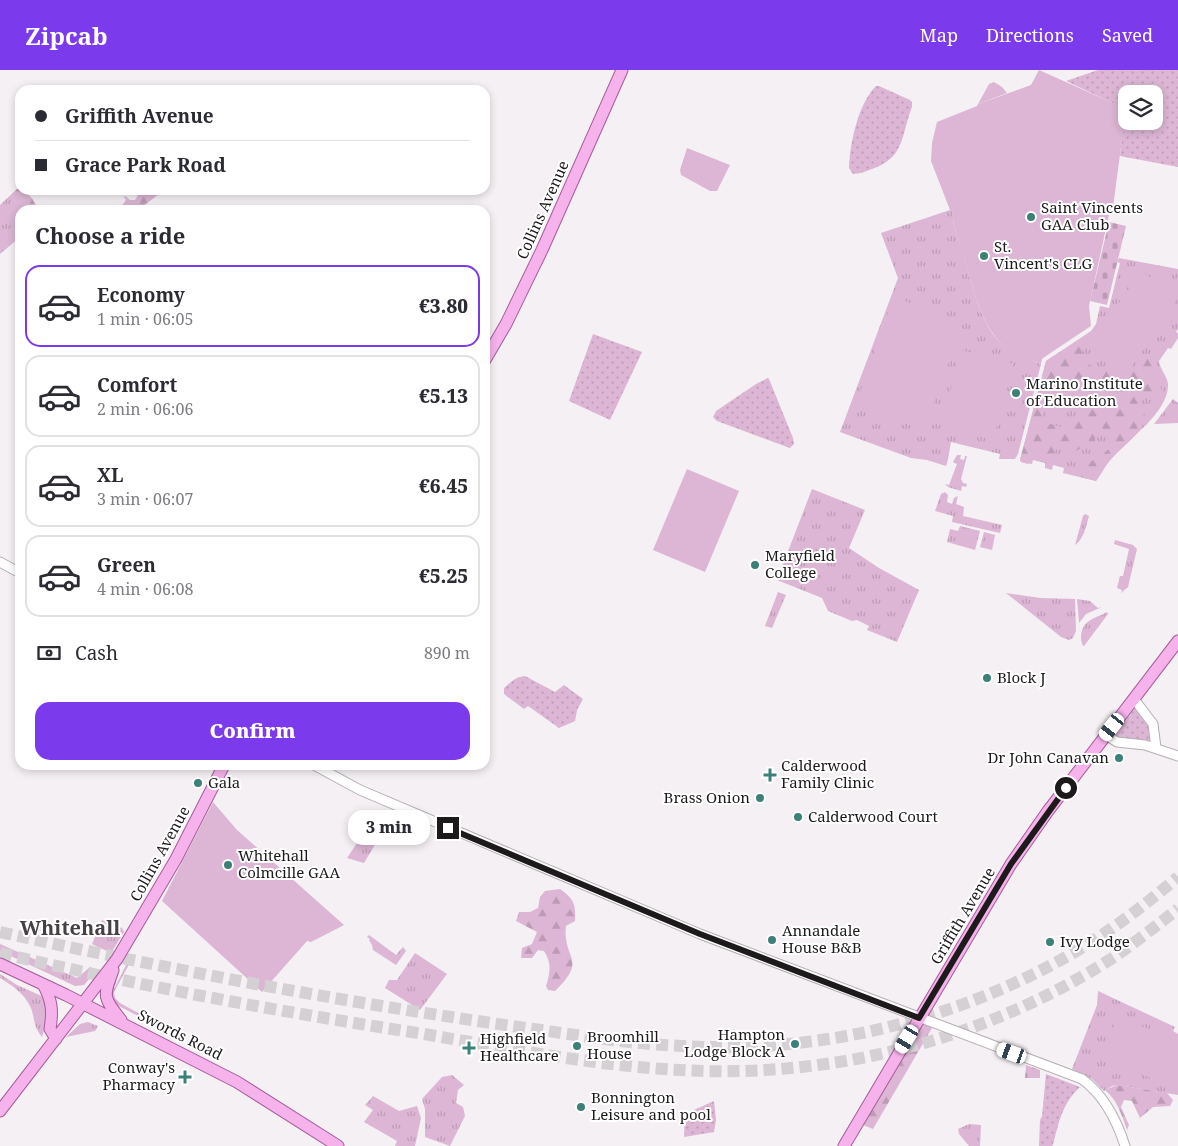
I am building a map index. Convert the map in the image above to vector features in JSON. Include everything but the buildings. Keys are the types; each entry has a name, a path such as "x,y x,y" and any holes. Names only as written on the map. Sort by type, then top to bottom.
{"main road":[{"name":"Collins Avenue","path":"490,351 506,324 538,258 622,70"},
{"name":"Griffith Avenue","path":"844,1146 1011,864 1048,811 1178,641"},
{"name":"Collins Avenue","path":"0,1111 117,959 176,859 221,770"},
{"path":"117,959 107,986 106,998 122,1023"},
{"name":"Swords Road","path":"0,964 84,1004 247,1087 338,1146"},
{"path":"43,984 52,1002 50,1029 56,1039"}],"street":[{"path":"0,562 15,570"},
{"path":"1134,699 1153,724 1156,735 1156,748"},
{"path":"1106,735 1118,742 1145,744 1178,756"},
{"path":"322,770 346,784 666,920 1082,1080 1091,1086 1106,1105 1117,1125 1125,1146"}],"green space":[{"name":"Saint Vincents GAA Club","path":"1039,70 1118,105 1118,130 1123,130 1112,215 1109,215 1089,306 1091,326 1042,359 1041,364 1009,350 992,333 986,323 956,233 953,212 950,210 931,161 932,143 937,122 978,104 1031,85"},
{"path":"1098,70 1178,70 1178,167 1120,156 1123,130 1163,130 1163,85 1118,85 1118,106 1066,81"},
{"path":"994,82 1007,93 978,104 989,84"},
{"path":"876,86 910,100 912,107 900,144 891,159 872,169 853,174 849,168 856,124 864,103"},
{"path":"687,148 730,165 717,191 710,191 681,175 680,170"},
{"path":"15,191 15,195 28,195 36,205 15,205 15,241 0,254 0,205"},
{"path":"15,191 15,195 29,195 36,205 20,205 10,196"},
{"path":"138,195 158,195 144,205 122,205 126,200 125,196 130,200 135,200"},
{"path":"950,210 953,212 955,228 986,323 993,334 1005,346 1041,364 1018,454 1015,459 999,459 1000,454 951,442 946,466 927,460 911,458 840,432 898,278 881,233"},
{"path":"1109,222 1126,226 1107,305 1090,301"},
{"path":"1119,258 1178,269 1178,329 1176,332 1178,333 1178,338 1171,349 1168,348 1159,361 1168,383 1162,406 1147,424 1111,459 1096,481 1063,473 1064,468 1053,465 1052,470 1045,468 1045,463 1033,460 1032,464 1021,462 1046,361 1091,331 1096,324 1100,306 1109,308 1120,263 1117,262"},
{"path":"1141,271 1178,296 1178,298 1127,373 1088,347"},
{"path":"894,297 963,322 924,430 855,406"},
{"path":"593,334 642,352 610,420 569,401"},
{"path":"1083,339 1083,360 1093,367 1104,371 1112,369 1128,373 1132,371 1145,355 1151,355 1156,380 1163,391 1159,398 1143,398 1141,405 1144,420 1141,427 1105,467 1096,481 1081,477 1081,469 1106,452 1112,443 1095,428 1095,443 1087,440 1083,447 1076,451 1062,442 1054,453 1047,454 1038,452 1032,445 1033,457 1028,464 1020,460 1046,361","holes":["1052,388 1056,393 1073,397 1076,405 1090,411 1087,416 1066,428 1042,422 1049,391"]},
{"path":"961,350 1013,364 993,440 941,427"},
{"path":"768,378 793,438 794,444 790,448 717,421 713,417 716,411"},
{"path":"1173,399 1178,403 1178,423 1154,424"},
{"path":"957,455 961,455 960,459 964,460 965,456 967,456 961,479 963,483 967,484 966,487 962,486 961,491 948,487 945,484 949,485 957,464 953,462"},
{"path":"687,469 739,491 705,572 653,550"},
{"path":"812,489 865,510 849,548 879,568 919,590 897,642 867,630 869,626 857,620 852,621 828,611 822,598 777,580"},
{"path":"945,492 948,495 947,502 952,504 954,498 958,496 956,504 964,507 963,516 1002,525 1000,533 952,522 953,516 935,511 941,494"},
{"path":"1085,514 1089,516 1086,528 1083,536 1075,545 1083,516"},
{"path":"960,526 980,531 975,550 947,542 950,529 958,531"},
{"path":"984,532 995,535 992,550 980,547"},
{"path":"1115,540 1133,545 1137,549 1128,587 1121,593 1122,590 1117,588 1120,576 1123,576 1129,549 1114,544"},
{"path":"778,592 786,595 772,628 765,626"},
{"path":"1006,593 1041,598 1075,599 1076,631 1073,638 1069,640 1061,637"},
{"path":"1077,599 1090,601 1098,608 1102,607 1086,614 1079,623"},
{"path":"1107,612 1108,614 1083,646 1081,636 1086,623"},
{"path":"525,676 555,692 564,685 583,699 577,710 575,721 559,728 528,706 524,709 504,694 504,688 516,679"},
{"path":"1136,707 1149,722 1151,740 1132,741 1114,736"},
{"name":"Whitehall Colmcille GAA","path":"213,802 237,830 344,925 311,942 307,941 262,992 162,901"},
{"path":"373,819 385,828 364,863 347,858"},
{"path":"560,889 573,902 575,921 566,926 567,946 572,959 570,972 555,991 548,990 546,986 550,968 544,951 538,950 532,958 521,958 522,948 532,944 537,932 516,921 519,912 530,912 538,908 540,897 545,891"},
{"path":"102,920 122,928 124,932 111,953 92,944"},
{"path":"369,935 396,955 403,947 406,951 396,965 373,950 370,939 367,937"},
{"path":"0,944 77,978 90,967 95,972 84,985 75,986 0,951"},
{"path":"415,953 447,974 420,1010 385,988 389,980 397,980"},
{"path":"130,957 132,959 114,992 115,998 120,1003 162,1026 161,1028 115,1004 111,995"},
{"path":"0,974 17,985 46,998 47,1020 42,1037 36,1026 31,1008 25,998 18,990 0,978"},
{"path":"1098,991 1175,1027 1173,1031 1178,1034 1178,1095 1117,1085 1104,1091 1092,1079 1072,1069 1097,1005"},
{"path":"1117,1017 1178,1040 1178,1088 1101,1059"},
{"path":"88,1022 98,1026 95,1031 66,1037 80,1024"},
{"path":"920,1022 932,1028 873,1129 863,1125"},
{"path":"1026,1065 1040,1070 1040,1078 1025,1078"},
{"path":"1046,1074 1080,1087 1065,1107 1059,1121 1053,1145 1039,1146 1040,1120"},
{"path":"452,1075 464,1085 458,1090 456,1103 463,1107 465,1116 450,1146 425,1137 425,1109 422,1099 442,1077"},
{"path":"1117,1085 1167,1093 1173,1100 1170,1106 1153,1107 1140,1118 1132,1101 1124,1100 1121,1107 1129,1125 1127,1130 1116,1103 1105,1090"},
{"path":"373,1096 399,1111 417,1106 421,1118 415,1146 395,1146 397,1141 364,1122 373,1110 365,1105"},
{"path":"714,1101 716,1120 714,1132 684,1137 685,1114"},
{"path":"969,1124 981,1125 980,1146 969,1146 959,1134 958,1129"}],"tunnel":[{"path":"0,932 203,974 406,1010 629,1042 733,1047 784,1044 834,1038 884,1028 933,1014 981,997 1028,977 1087,945 1153,898 1178,877"},
{"path":"0,953 211,998 552,1056 648,1068 737,1071 794,1068 850,1060 906,1048 960,1032 1013,1011 1065,986 1114,957 1178,909"}],"place":[{"name":"Saint Vincents GAA Club","path":"1031,217"},
{"name":"St. Vincent's CLG","path":"984,256"},
{"name":"Marino Institute of Education","path":"1016,393"},
{"name":"Maryfield College","path":"755,565"},
{"name":"Block J","path":"987,678"},
{"name":"Dr John Canavan","path":"1119,758"},
{"name":"Calderwood Family Clinic","path":"770,775"},
{"name":"Gala","path":"198,783"},
{"name":"Brass Onion","path":"760,798"},
{"name":"Calderwood Court","path":"798,817"},
{"name":"Whitehall Colmcille GAA","path":"228,865"},
{"name":"Annandale House B&B","path":"772,940"},
{"name":"Ivy Lodge","path":"1050,942"},
{"name":"Hampton Lodge Block A","path":"795,1044"},
{"name":"Broomhill House","path":"577,1046"},
{"name":"Highfield Healthcare","path":"469,1048"},
{"name":"Conway's Pharmacy","path":"185,1077"},
{"name":"Bonnington Leisure and pool","path":"581,1107"}],"district":[{"name":"Whitehall","path":"70,928"}],"route":[{"path":"448,828 700,934 919,1018 1011,864 1066,788"}]}
